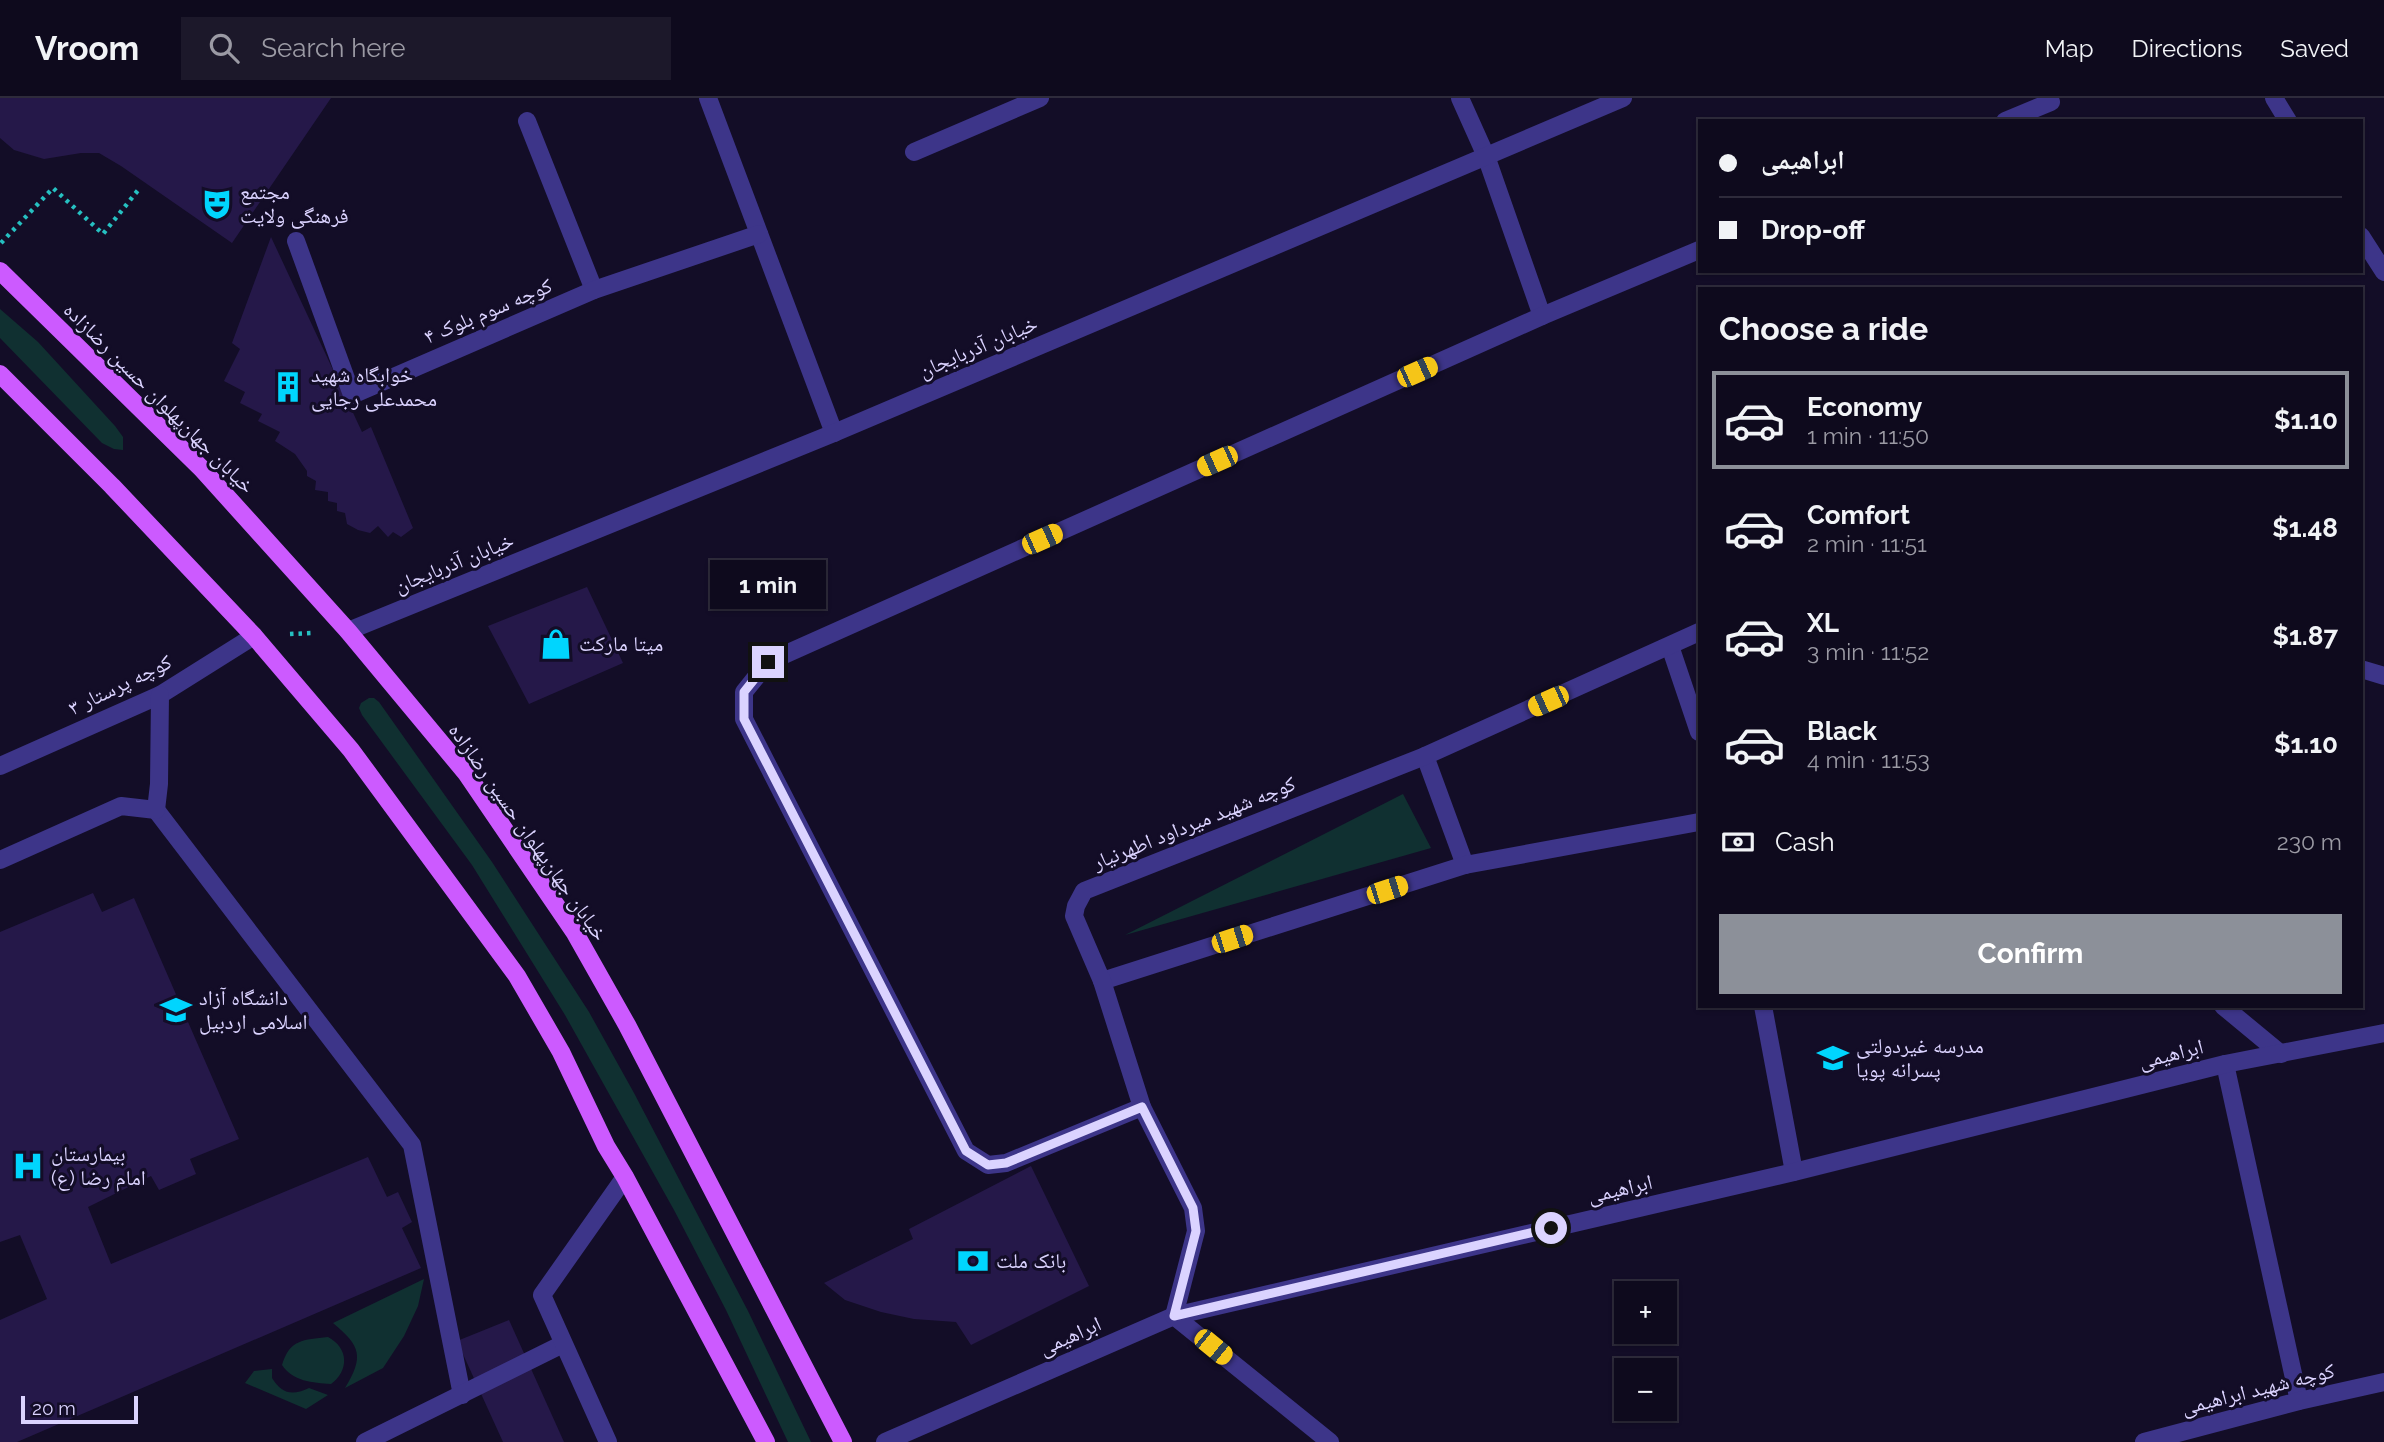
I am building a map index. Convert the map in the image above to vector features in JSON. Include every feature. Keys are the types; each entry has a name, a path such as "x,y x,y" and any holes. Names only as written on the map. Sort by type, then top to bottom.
{"main road":[{"name":"خیابان جهان‌پهلوان حسین رضا‌زاده","path":"0,271 201,468 348,631 466,773 575,933 627,1025 843,1442"},
{"path":"0,374 112,486 254,636 351,750 517,976 561,1052 606,1146 766,1442"}],"street":[{"path":"708,98 834,433"},
{"path":"914,152 1040,98"},
{"path":"1460,98 1486,156 1542,316"},
{"name":"خیابان آذربایجان","path":"348,631 834,433 1623,98"},
{"path":"2274,98 2287,119"},
{"path":"2011,119 2050,102"},
{"path":"527,121 594,290"},
{"name":"کوچه سوم بلوک ۴","path":"296,241 352,395 594,290 760,234"},
{"path":"2363,239 2384,272"},
{"path":"1142,1107 1006,1163 988,1165 966,1151 744,719 744,692 768,662 1542,316 1698,250"},
{"name":"کوچه شهید میرداود اطهرنیار","path":"1174,1316 1196,1231 1193,1208 1142,1107 1102,981 1074,916 1084,891 1425,756 1698,632"},
{"name":"کوچه پرستار ۳","path":"0,766 160,695 254,636"},
{"path":"1670,646 1698,729"},
{"path":"2363,670 2384,676"},
{"path":"160,695 156,810 412,1145 462,1395"},
{"path":"1425,756 1465,865"},
{"path":"0,860 121,806 156,810"},
{"path":"1102,981 1465,865 1698,822"},
{"path":"1763,1008 1794,1172"},
{"path":"2225,1008 2281,1054"},
{"name":"ابراهیمی","path":"885,1442 1174,1316 1794,1172 2225,1064 2384,1033"},
{"path":"2225,1064 2299,1401"},
{"path":"608,1442 542,1294 625,1177"},
{"path":"1174,1316 1330,1442"},
{"path":"366,1442 562,1344"},
{"name":"کوچه شهید ابراهیمی","path":"2144,1442 2299,1401 2384,1382"}],"path":[{"path":"0,244 53,188 103,234 139,189"},
{"path":"254,636 348,631"}],"green space":[{"path":"0,309 38,342 115,426 123,437 123,450 102,443 0,338"},
{"path":"369,698 379,702 492,862 589,1012 748,1311 811,1442 788,1442 726,1310 674,1210 565,1015 472,865 362,715 359,708 361,703"},
{"path":"1403,794 1431,848 1125,935"},
{"path":"424,1279 418,1306 404,1336 383,1368 345,1388 355,1368 357,1352 349,1338 333,1323"},
{"path":"328,1337 340,1347 344,1360 341,1373 331,1384 297,1378 282,1365 289,1350 299,1342"},
{"path":"272,1369 272,1378 288,1392 309,1388 328,1395 306,1409 245,1383 254,1371"}],"building":[{"name":"مجتمع فرهنگی ولایت","path":"0,98 331,98 232,243 99,153 44,159 14,150 0,138"},
{"name":"خوابگاه شهید محمدعلی رجایی","path":"271,237 362,432 371,427 413,528 401,537 393,532 388,537 378,526 370,533 347,524 345,513 337,511 337,503 328,501 328,492 315,490 316,481 307,476 307,471 295,454 275,441 280,432 258,421 262,414 240,403 245,392 224,381 240,349 232,343"},
{"name":"میتا مارکت","path":"587,587 623,663 529,704 488,626"},
{"path":"93,893 102,912 134,898 239,1139 190,1159 196,1174 159,1190 151,1176 88,1207 111,1264 368,1157 387,1197 398,1192 412,1222 402,1228 421,1268 17,1442 0,1442 0,1320 47,1299 20,1235 0,1242 0,932"},
{"name":"بانک ملت","path":"1031,1166 1089,1286 971,1345 956,1322 914,1319 881,1312 845,1300 824,1283 913,1239 909,1229"},
{"path":"509,1320 564,1442 503,1442 457,1341"}],"place":[{"name":"مجتمع فرهنگی ولایت","path":"217,204"},
{"name":"خوابگاه شهید محمدعلی رجایی","path":"288,387"},
{"name":"میتا مارکت","path":"556,644"},
{"name":"دانشگاه آزاد اسلامی اردبیل","path":"176,1010"},
{"name":"مدرسه غیردولتی پسرانه پویا","path":"1833,1058"},
{"name":"بیمارستان امام رضا (ع)","path":"28,1166"},
{"name":"بانک ملت","path":"973,1261"}],"route":[{"path":"768,662 744,692 744,719 966,1151 988,1165 1006,1163 1142,1107 1193,1208 1196,1231 1174,1316 1551,1228"}]}
